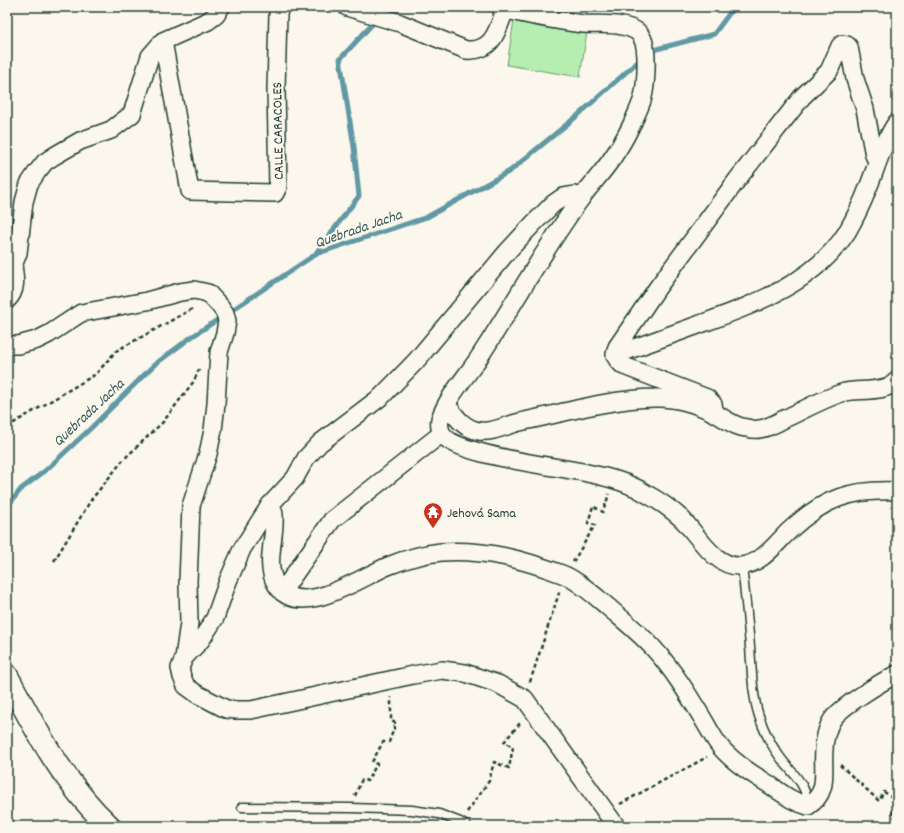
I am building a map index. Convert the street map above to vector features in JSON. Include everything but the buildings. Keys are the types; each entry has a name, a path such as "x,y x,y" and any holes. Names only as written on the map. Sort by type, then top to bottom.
{"street":[{"path":"7,300 15,287 15,276 10,270 18,253 24,202 29,184 36,172 54,156 80,141 111,130 132,114 150,56 163,41 208,21 216,15 221,7"},
{"name":"CALLE CARACOLES","path":"163,41 190,191 275,192 278,187 276,89 278,14 280,7"},
{"path":"347,7 400,23 466,50 481,48 491,42 503,8 585,24 623,26 634,30 641,35 645,49 643,97 636,115 614,156 582,197 447,405 439,422 441,434 451,444 482,454 609,477 642,491 669,508 684,521 708,550 732,565 742,566 764,555 809,514 840,497 855,493 879,490 897,491"},
{"path":"715,414 714,404 707,398 624,366 619,362 615,355 617,347 667,274 737,180 795,108 802,97 829,71 842,44 849,47 855,79 865,110 874,155 877,162"},
{"path":"615,355 742,309 774,294 807,275 830,253 846,233 860,208 889,133 897,122"},
{"path":"184,658 201,640 215,618 228,581 242,549 270,505 295,478 306,458 320,443 382,396 416,361 507,252 548,209 563,197 574,195 582,197"},
{"path":"7,345 18,345 37,340 50,334 81,313 147,301 180,292 194,290 208,293 213,297 225,313 227,321 219,352 216,404 208,454 191,506 188,582 189,623 184,658 180,668 186,686 197,694 226,709 251,710 390,679 442,670 465,673 498,684 525,699 616,826"},
{"path":"447,405 460,422 480,431 492,430 511,424 615,401 655,398 682,401 704,408 729,423 745,428 759,430 824,400 846,392 885,388 895,383 897,380"},
{"path":"282,592 332,520 441,434"},
{"path":"270,505 274,514 271,568 275,583 282,592 294,598 324,596 338,591 387,566 421,555 441,552 470,551 498,555 527,562 565,575 593,594 656,650 684,689 722,749 756,776 796,803 808,806 814,802 822,789 826,734 832,720 847,705 897,674"},
{"path":"7,676 52,754 81,796 94,812 110,826"}],"lane":[{"path":"742,566 748,616 754,700 767,734 781,758 801,782 805,790 808,806"},
{"path":"242,807 412,810 439,814 464,824"}],"path":[{"path":"7,427 96,374 116,351 213,297"},
{"path":"54,561 91,500 124,459 163,422 194,380 207,353 219,352"},
{"path":"565,575 595,526 588,523 593,506 603,512 609,494 602,490 609,477"},
{"path":"351,808 362,779 367,782 377,764 372,762 383,742 389,742 396,723 391,721 390,679"},
{"path":"606,812 722,749"},
{"path":"824,750 879,802 884,792 897,800"},
{"path":"464,824 489,781"},
{"path":"897,804 892,814 897,819"}],"green space":[{"path":"514,20 587,32 580,77 507,65"}],"waterway":[{"name":"Quebrada Jacha","path":"649,51 714,34 734,7"},
{"path":"316,253 359,196 354,147 340,59 377,19"},
{"name":"Quebrada Jacha","path":"7,507 21,489 46,470 91,428 154,365 190,338 316,254 427,217 510,171 577,116 642,58"}],"place":[{"name":"Jehová Sama","path":"433,529"}]}
